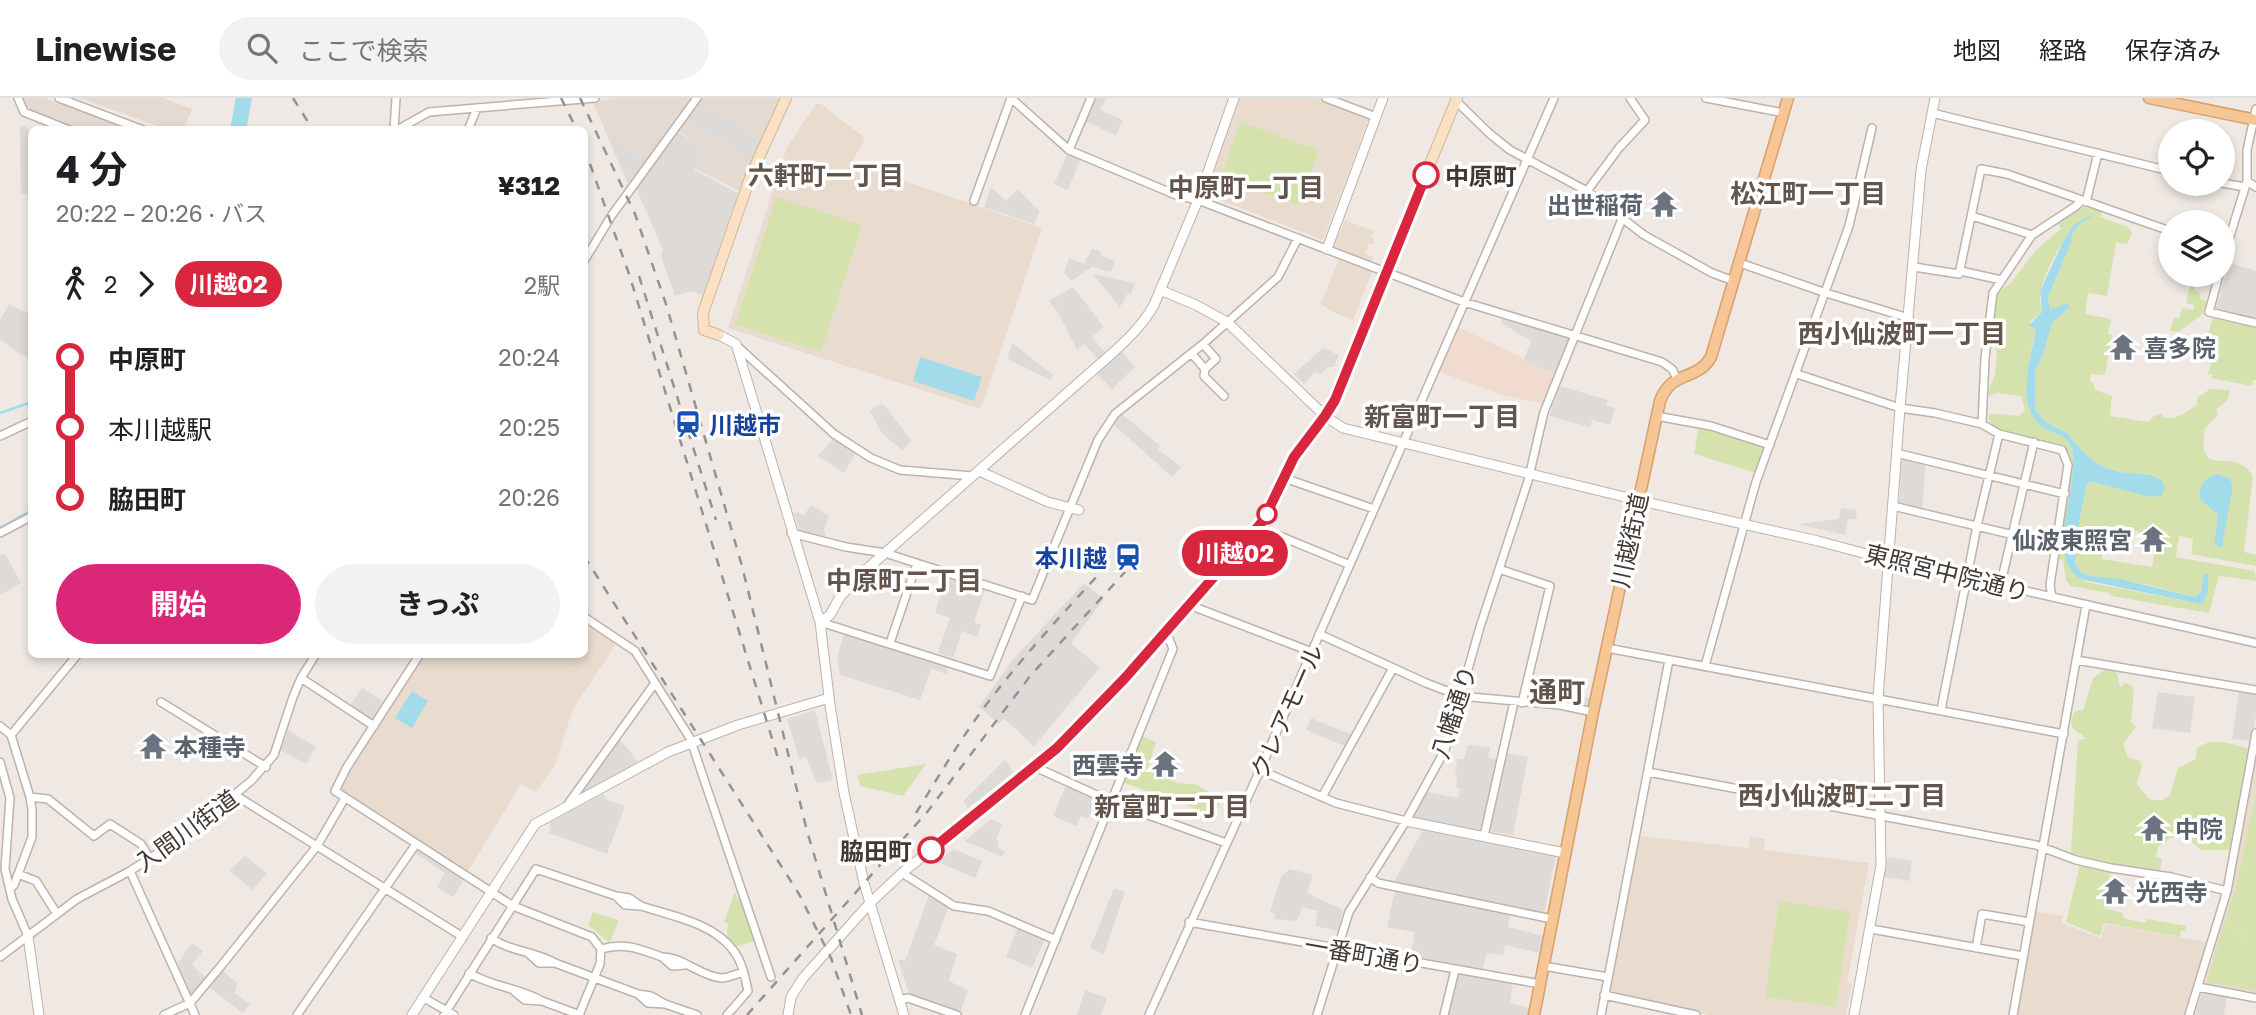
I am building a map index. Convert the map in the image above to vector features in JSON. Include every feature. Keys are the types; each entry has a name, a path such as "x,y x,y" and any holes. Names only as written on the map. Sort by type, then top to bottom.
{"main road":[{"path":"719,335 704,330 703,313 751,175 786,98"},
{"name":"川越街道","path":"1534,1015 1606,648 1656,416 1668,384 1698,371 1711,357 1788,98"},
{"path":"2149,98 2255,116"},
{"path":"1125,678 1258,527 1294,457 1335,400 1455,99"}],"street":[{"path":"18,98 24,112 59,126"},
{"path":"59,98 132,126"},
{"path":"395,126 396,98"},
{"path":"403,126 429,112 477,108 505,102 595,98"},
{"path":"588,255 615,212 697,98"},
{"path":"974,201 1011,98 1069,150 1176,195 1198,200 1464,302 1662,362 1672,369 1677,379"},
{"path":"1069,150 1091,98"},
{"path":"820,622 830,615 848,587 1127,339 1148,315 1198,200 1234,98"},
{"path":"1326,98 1376,117"},
{"path":"1327,249 1383,98"},
{"name":"クレアモール","path":"1149,1015 1260,770 1554,98"},
{"path":"1587,191 1619,148 1646,120 1630,98"},
{"path":"1706,98 1784,113"},
{"path":"1854,1015 1881,865 1878,698 1921,170 1935,98"},
{"path":"1455,99 1490,134 1528,160 1587,191 1644,235 1712,273 1734,281"},
{"path":"470,126 477,108"},
{"path":"1932,113 2158,168"},
{"path":"2235,217 2246,184 2247,150 2255,116"},
{"path":"1705,666 1756,482 1849,226 1872,128"},
{"path":"1982,424 1993,293 2032,235 2084,200 2098,153"},
{"path":"1961,271 1981,169 2007,174 2158,227"},
{"path":"2235,184 2256,187"},
{"path":"1972,216 2032,235"},
{"name":"八幡通り","path":"1317,1015 1349,912 1406,821 1445,750 1530,474 1544,412 1622,219"},
{"path":"791,533 846,547 885,553 1032,600 1075,509 1098,440 1115,414 1192,354 1282,273 1298,238"},
{"path":"1740,262 1826,293 1909,318"},
{"path":"1914,267 1959,274 1961,271 2001,280"},
{"path":"2216,287 2209,312 2256,323"},
{"name":"東照宮中院通り","path":"1160,290 1227,322 1325,416 1343,428 1637,500 1840,546 1889,561 2256,643"},
{"path":"719,335 736,344 834,434 863,453 900,470 976,474 1048,502 1075,509"},
{"path":"736,344 820,622 845,793 869,904 904,1015"},
{"path":"1203,344 1216,359 1205,369 1204,376 1224,396"},
{"path":"1192,354 1205,369"},
{"path":"1797,374 1900,408 1982,424 1999,433 2062,450 2068,465 2050,585 2052,597"},
{"path":"1656,416 1711,426 1770,445"},
{"path":"0,436 28,423"},
{"path":"1941,710 1977,526 1999,433"},
{"path":"2000,587 2034,442"},
{"path":"1896,453 2065,494"},
{"path":"1284,478 1374,509"},
{"path":"1893,506 2055,545"},
{"path":"0,533 28,518"},
{"path":"1258,527 1350,565"},
{"path":"890,643 917,564"},
{"path":"1484,836 1550,586 1499,569"},
{"path":"820,622 990,676 1021,596"},
{"path":"1191,604 1312,652"},
{"path":"2013,1015 2086,605"},
{"path":"588,620 632,648 691,744 771,977"},
{"path":"1025,1015 1173,649 1166,631"},
{"path":"1319,634 1460,695 1560,705 1593,712"},
{"path":"1606,648 2064,734"},
{"path":"11,736 75,658"},
{"name":"入間川街道","path":"0,957 77,899 150,859 191,830 266,766 278,747 301,678 314,658"},
{"path":"417,658 335,791 513,906 587,933 601,949 600,964 579,1015 528,993 515,992 469,973"},
{"path":"1601,1015 1669,660"},
{"path":"2076,660 2256,690"},
{"path":"1322,797 1393,668"},
{"path":"301,678 374,726"},
{"path":"788,1015 792,997 803,978 869,904 902,873 1035,767 1073,733 1125,678"},
{"path":"568,804 655,683"},
{"path":"412,1015 536,824 645,763 738,725 829,698"},
{"path":"161,702 266,766"},
{"path":"0,726 11,736 30,797 32,837 14,885 9,888"},
{"path":"2189,1015 2227,891 2256,733"},
{"path":"0,762 10,798 5,869 9,888 27,936 39,1015"},
{"path":"1035,767 1112,802 1226,843"},
{"path":"1260,770 1336,803 1406,821 1565,853"},
{"path":"1648,772 2043,847 2076,860 2171,877 2227,891"},
{"path":"235,795 463,937"},
{"path":"30,797 48,799 94,836 110,824 141,845 150,859"},
{"path":"164,1015 190,1003 317,846 345,798"},
{"path":"297,1015 416,844"},
{"path":"424,998 448,1014 469,973 536,869 629,898 641,906 709,929 733,950 748,991 727,1015"},
{"path":"130,871 195,1015"},
{"path":"902,873 954,906 988,911 1056,940"},
{"path":"18,874 36,881 57,914"},
{"path":"1370,877 1378,883 1552,919"},
{"path":"1976,948 1982,914 2029,922"},
{"name":"一番町通り","path":"1189,922 1540,984"},
{"path":"1871,929 2023,956"},
{"path":"491,938 500,944 542,956 555,964 638,994 651,996 697,1015"},
{"path":"601,949 627,945 662,957 671,966 685,965 721,978 743,972"},
{"path":"1543,967 1608,977"},
{"path":"1444,1015 1455,970"},
{"path":"2198,987 2256,998"},
{"path":"1604,995 1696,1015"},
{"path":"899,1000 908,998 957,1015"}],"shaded area":[{"path":"21,98 45,98 125,126 66,126 22,106"},
{"path":"79,98 163,98 192,109 185,126 158,126"},
{"path":"617,98 781,98 739,191 694,168 704,148 672,127 628,185 593,102"},
{"path":"1094,98 1106,98 1100,110 1123,120 1116,135 1084,121"},
{"path":"1239,98 1316,98 1369,118 1323,240 1210,196 1206,191"},
{"path":"700,102 762,138 752,159 686,121"},
{"path":"816,104 821,104 865,138 852,163 1042,228 981,409 728,328 787,147"},
{"path":"26,125 28,129 28,194 21,194 20,128"},
{"path":"677,132 705,148 694,170 738,193 703,296 693,291 675,296 661,256 663,250 636,188"},
{"path":"611,135 646,160 635,174 621,165 609,137"},
{"path":"1068,152 1081,158 1068,190 1054,184"},
{"path":"991,187 1006,201 1017,189 1040,211 1034,224 984,207"},
{"path":"1345,220 1374,231 1371,237 1375,239 1374,244 1369,243 1365,253 1373,257 1371,264 1334,248"},
{"path":"1092,248 1101,252 1100,255 1115,261 1111,272 1092,267 1071,281 1064,273 1069,258 1084,264"},
{"path":"1339,258 1372,271 1353,320 1332,312 1321,304"},
{"path":"2235,265 2256,271 2256,320 2215,311 2222,287 2235,287"},
{"path":"1093,274 1135,283 1131,294 1128,293 1120,307"},
{"path":"1073,287 1104,327 1092,337 1105,352 1098,359 1084,344 1077,350 1060,316 1049,301"},
{"path":"9,304 28,314 28,358 0,340 0,320"},
{"path":"1503,316 1568,336 1570,340 1556,374 1523,361 1531,341 1501,323"},
{"path":"1458,327 1523,358 1523,361 1555,374 1544,404 1502,395 1440,372"},
{"path":"1012,343 1053,375 1050,380 1007,359"},
{"path":"1323,348 1339,355 1334,367 1328,367 1321,374 1315,372 1304,384 1294,374"},
{"path":"1121,351 1135,367 1112,389 1096,373"},
{"path":"1560,386 1608,400 1606,406 1615,408 1610,425 1592,420 1590,427 1549,416"},
{"path":"880,404 884,405 911,440 903,451 882,433 870,411"},
{"path":"1122,414 1181,467 1172,477 1113,424"},
{"path":"834,438 855,454 844,473 818,456"},
{"path":"1902,456 1926,462 1922,511 1899,506"},
{"path":"811,505 829,516 824,529 826,539 799,530 794,513 804,515"},
{"path":"1841,508 1857,510 1856,519 1848,519 1845,535 1797,524 1839,519"},
{"path":"5,554 21,583 0,595 0,556"},
{"path":"947,574 986,586 974,622 981,625 977,637 962,631 953,658 938,653 950,618 935,613"},
{"path":"1084,583 1104,599 1071,643 1100,668 1034,746 1004,719 999,724 979,707 1014,658"},
{"path":"588,627 616,644 573,709 554,767 536,792 521,784 467,873 339,791 422,658 588,658"},
{"path":"844,634 948,667 946,674 931,669 920,700 840,675 837,658"},
{"path":"1549,683 1575,687 1574,695 1590,698 1588,710 1546,702"},
{"path":"362,688 386,703 374,721 350,706"},
{"path":"2239,691 2256,694 2256,715 2251,741 2232,739"},
{"path":"2158,692 2195,697 2190,733 2152,728"},
{"path":"815,710 833,780 817,783 806,757 799,759 787,719"},
{"path":"1311,718 1352,735 1347,747 1306,730"},
{"path":"288,730 316,747 306,764 281,750"},
{"path":"619,738 638,762 579,794"},
{"path":"1468,745 1490,747 1488,758 1498,759 1481,832 1412,818 1427,792 1458,798 1460,789 1456,787 1455,773 1457,759 1464,759"},
{"path":"1506,753 1528,757 1513,835 1489,831"},
{"path":"2256,759 2256,993 2205,984 2231,894"},
{"path":"1005,760 1014,772 968,808 963,801"},
{"path":"1842,779 1867,784 1862,809 1837,804"},
{"path":"1066,785 1097,797 1088,819 1081,816 1076,826 1053,816"},
{"path":"603,794 607,800 625,806 607,854 549,833 549,823"},
{"path":"991,819 1002,824 996,839 999,841 997,847 1005,851 1002,857 965,841"},
{"path":"1423,830 1556,856 1544,913 1393,883"},
{"path":"1640,836 1748,848 1750,837 1765,839 1764,850 1869,863 1847,983 1852,984 1846,1015 1708,1015 1610,993"},
{"path":"417,847 465,878 453,897 437,887 445,873 413,852"},
{"path":"954,849 982,861 975,878 938,862"},
{"path":"245,856 267,873 253,890 229,871"},
{"path":"1888,857 1912,861 1909,881 1884,877"},
{"path":"1289,869 1313,875 1307,893 1343,910 1338,931 1315,926 1318,911 1302,907 1297,921 1273,919 1275,914 1270,912 1281,877"},
{"path":"1114,888 1125,892 1104,954 1090,948"},
{"path":"1395,890 1510,914 1508,927 1543,936 1539,953 1505,945 1503,955 1487,953 1482,971 1410,958 1415,932 1387,927"},
{"path":"929,895 949,906 934,945 957,954 949,981 968,990 960,1013 909,995 898,959 905,961"},
{"path":"2033,911 2063,916 2062,923 2101,938 2105,924 2206,942 2184,1015 2015,1015"},
{"path":"1018,927 1045,939 1032,968 1006,957"},
{"path":"192,943 203,951 192,965 206,978 194,995 190,994 178,963"},
{"path":"223,971 237,983 235,993 250,1004 243,1013 209,987"},
{"path":"1456,973 1513,982 1510,1003 1529,1008 1528,1015 1447,1015"},
{"path":"1085,990 1107,998 1101,1015 1077,1015"},
{"path":"2202,992 2227,997 2224,1015 2195,1015"}],"green space":[{"path":"1240,122 1319,150 1299,205 1221,177"},
{"path":"776,197 862,225 821,352 735,325"},
{"path":"2084,207 2102,211 2100,217 2128,227 2132,233 2127,244 2116,243 2107,296 2088,293 2085,314 2111,319 2108,334 2112,335 2105,375 2091,374 2090,382 2095,390 2112,396 2110,416 2148,422 2155,415 2161,414 2164,418 2174,418 2197,405 2197,398 2210,389 2230,390 2227,401 2216,409 2216,418 2205,428 2203,445 2206,455 2211,459 2237,463 2246,467 2253,477 2244,552 2256,555 2256,566 2191,554 2193,539 2179,536 2176,557 2255,571 2256,581 2219,576 2209,613 2111,596 2110,593 2071,586 2066,581 2063,560 2057,559 2067,499 2070,455 2064,447 1996,429 1988,419 1990,414 2019,416 2025,410 2021,396 1997,393 1989,396 1997,355 1992,328 1994,305 1999,292 2011,283 2036,250 2061,229 2057,222","holes":["2091,217 2076,227 2048,297 2049,311 2067,303 2068,309 2052,323 2042,358 2035,371 2035,409 2044,421 2067,433 2087,456 2105,468 2151,475 2150,497 2087,483 2075,564 2082,573 2090,576 2145,584 2195,597 2201,592 2204,574 2209,575 2203,603 2200,604 2087,582 2073,573 2066,559 2064,541 2072,480 2071,447 2066,438 2049,428 2029,407 2029,362 2036,330 2030,322 2042,312 2042,286 2051,262 2074,228","2107,526 2157,535 2152,567 2102,559"]},
{"path":"2190,287 2195,287 2194,290 2201,293 2200,299 2207,301 2203,314 2178,332 2170,331 2174,318 2179,318 2182,308 2193,310 2194,305 2186,303"},
{"path":"2213,317 2256,325 2256,380 2253,380 2252,386 2211,378 2212,375 2208,374 2212,360 2202,357 2204,352 2211,354 2213,347 2210,345 2212,336 2208,335"},
{"path":"1699,427 1763,446 1765,450 1756,473 1694,454"},
{"name":"中院","path":"2107,668 2117,673 2120,687 2125,683 2131,685 2134,690 2131,722 2136,727 2123,744 2128,757 2140,761 2142,766 2137,784 2149,799 2161,801 2170,795 2178,768 2196,759 2197,748 2203,744 2223,742 2249,749 2232,850 2201,850 2182,833 2158,847 2156,857 2162,859 2160,872 2090,859 2071,852 2078,740 2087,739 2072,728 2071,720 2075,711 2083,710 2093,678"},
{"path":"1140,735 1156,742 1147,771 1180,784 1193,783 1221,798 1215,816 1122,782"},
{"path":"926,764 903,796 860,786 857,775"},
{"path":"2256,794 2256,938 2234,934 2256,939 2256,991 2207,982 2235,891"},
{"path":"2080,864 2111,871 2106,889 2110,891 2105,908 2123,913 2123,918 2145,923 2147,919 2186,926 2185,931 2181,931 2180,937 2104,923 2100,936 2066,922"},
{"path":"735,892 738,900 742,899 755,941 735,947 728,936 729,924 724,922"},
{"path":"1779,901 1850,912 1836,1007 1765,997"},
{"path":"593,912 619,920 610,942 588,926"}],"water":[{"path":"2092,217 2072,234 2071,243 2048,297 2050,310 2066,303 2070,307 2052,323 2042,358 2035,371 2035,409 2044,421 2067,433 2087,456 2105,468 2151,475 2162,481 2165,488 2161,496 2150,497 2087,483 2075,564 2082,573 2090,576 2120,579 2195,597 2201,592 2204,574 2208,574 2208,591 2200,604 2080,579 2070,568 2065,554 2064,537 2072,481 2072,449 2067,440 2043,427 2034,418 2029,407 2028,368 2036,330 2029,325 2042,312 2040,291 2064,240 2074,225"},
{"path":"920,357 982,377 974,401 913,381"},
{"path":"2216,474 2229,478 2233,486 2222,547 2214,545 2218,515 2200,499 2203,483"},
{"path":"412,691 428,701 412,728 395,718"}],"waterway":[{"path":"239,126 244,98"},
{"path":"0,413 28,403"},
{"path":"0,528 28,512"}],"railway":[{"path":"293,98 310,126"},
{"path":"561,98 575,126"},
{"path":"580,98 635,214 666,304 742,566 807,831 862,1015"},
{"path":"588,158 629,274 778,758"},
{"path":"639,276 716,520"},
{"path":"916,813 963,737 995,693 1111,561"},
{"path":"588,562 799,894 831,958 851,1015"},
{"path":"747,1015 928,811 1031,675 1125,572"}],"bus line":[{"name":"川越02","path":"931,850 1073,733 1263,521 1294,457 1335,400 1426,175"}],"place":[{"name":"中原町","path":"1426,175"},
{"name":"出世稲荷","path":"1664,204"},
{"name":"喜多院","path":"2123,347"},
{"name":"川越市","path":"688,424"},
{"name":"仙波東照宮","path":"2153,539"},
{"name":"本川越","path":"1128,557"},
{"name":"本種寺","path":"153,746"},
{"name":"西雲寺","path":"1165,764"},
{"name":"中院","path":"2154,828"},
{"name":"脇田町","path":"931,850"},
{"name":"光西寺","path":"2115,891"}],"district":[{"name":"六軒町一丁目","path":"826,175"},
{"name":"中原町一丁目","path":"1246,187"},
{"name":"松江町一丁目","path":"1808,193"},
{"name":"西小仙波町一丁目","path":"1902,333"},
{"name":"新富町一丁目","path":"1442,416"},
{"name":"中原町二丁目","path":"904,580"},
{"name":"通町","path":"1557,691"},
{"name":"西小仙波町二丁目","path":"1842,795"},
{"name":"新富町二丁目","path":"1172,806"}]}
